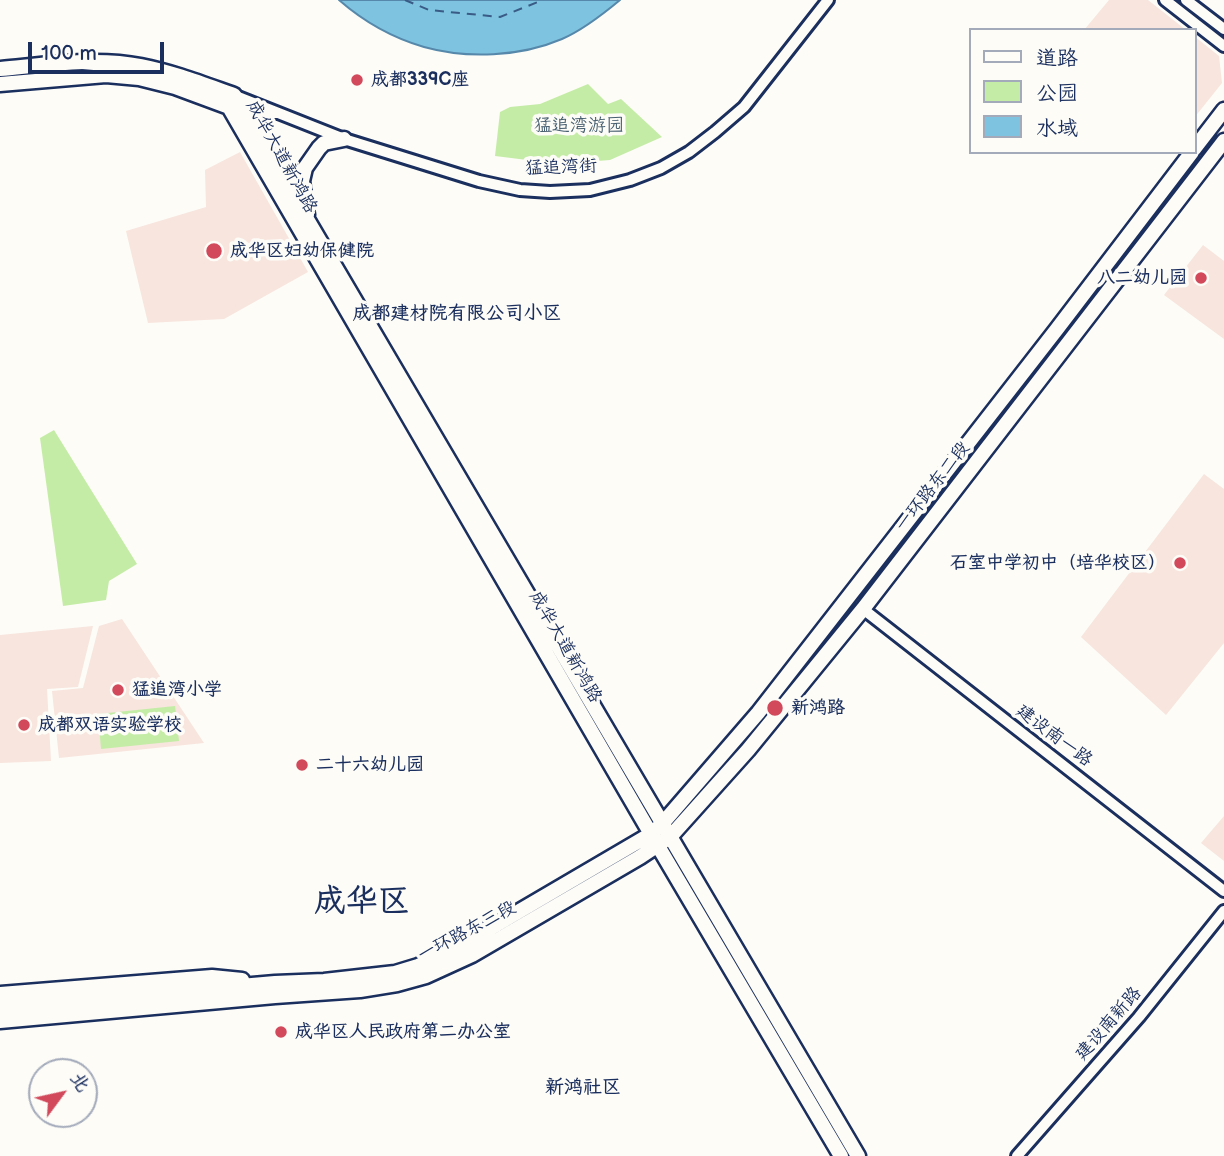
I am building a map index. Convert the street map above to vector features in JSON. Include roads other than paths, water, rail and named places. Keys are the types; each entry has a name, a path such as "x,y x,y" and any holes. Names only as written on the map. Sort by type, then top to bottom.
{"main road":[{"name":"猛追湾街","path":"0,69 108,62 138,65 175,74 235,104"},
{"name":"猛追湾街","path":"0,84 106,75 138,78 235,104"},
{"name":"成华大道新鸿路","path":"235,104 309,223 661,835 841,1156"},
{"name":"成华大道新鸿路","path":"235,104 661,835 858,1156"},
{"name":"一环路东二段","path":"1196,147 1224,110"},
{"path":"309,223 302,181 305,168 324,143 344,139"},
{"name":"一环路东二段","path":"661,835 748,750 863,609 1224,141"},
{"name":"一环路东二段","path":"661,835 1191,154"},
{"name":"一环路东三段","path":"275,990 370,989 426,976 472,955 661,835"},
{"path":"0,994 212,977 275,990"},
{"path":"0,1021 70,1008 275,990"},
{"path":"0,1031 204,1012 275,990"},
{"path":"0,1007 70,1008"}],"street":[{"name":"猛追湾街","path":"235,104 275,113 344,139 479,181 520,190 590,190 630,180 660,168 689,152 715,132 744,107 828,0"},
{"path":"1165,0 1224,46"},
{"path":"1186,0 1224,29"},
{"name":"猛追湾街","path":"235,104 275,113"},
{"name":"建设南一路","path":"863,609 1224,891"},
{"name":"建设南新路","path":"1017,1156 1139,1017 1224,911"}],"water":[{"path":"339,0 620,0 585,27 546,45 511,53 475,54 441,51 401,39 368,22"}],"place":[{"name":"成都339C座","path":"357,80"},
{"name":"成华区妇幼保健院","path":"214,251"},
{"name":"八二幼儿园","path":"1201,278"},
{"name":"石室中学初中（培华校区）","path":"1180,563"},
{"name":"猛追湾小学","path":"118,690"},
{"name":"新鸿路","path":"775,708"},
{"name":"成都双语实验学校","path":"24,725"},
{"name":"二十六幼儿园","path":"302,765"},
{"name":"成华区人民政府第二办公室","path":"281,1032"}],"district":[{"name":"成都建材院有限公司小区","path":"457,314"},
{"name":"成华区","path":"362,903"},
{"name":"新鸿社区","path":"583,1088"}],"park label":[{"name":"猛追湾游园","path":"579,126"}]}
